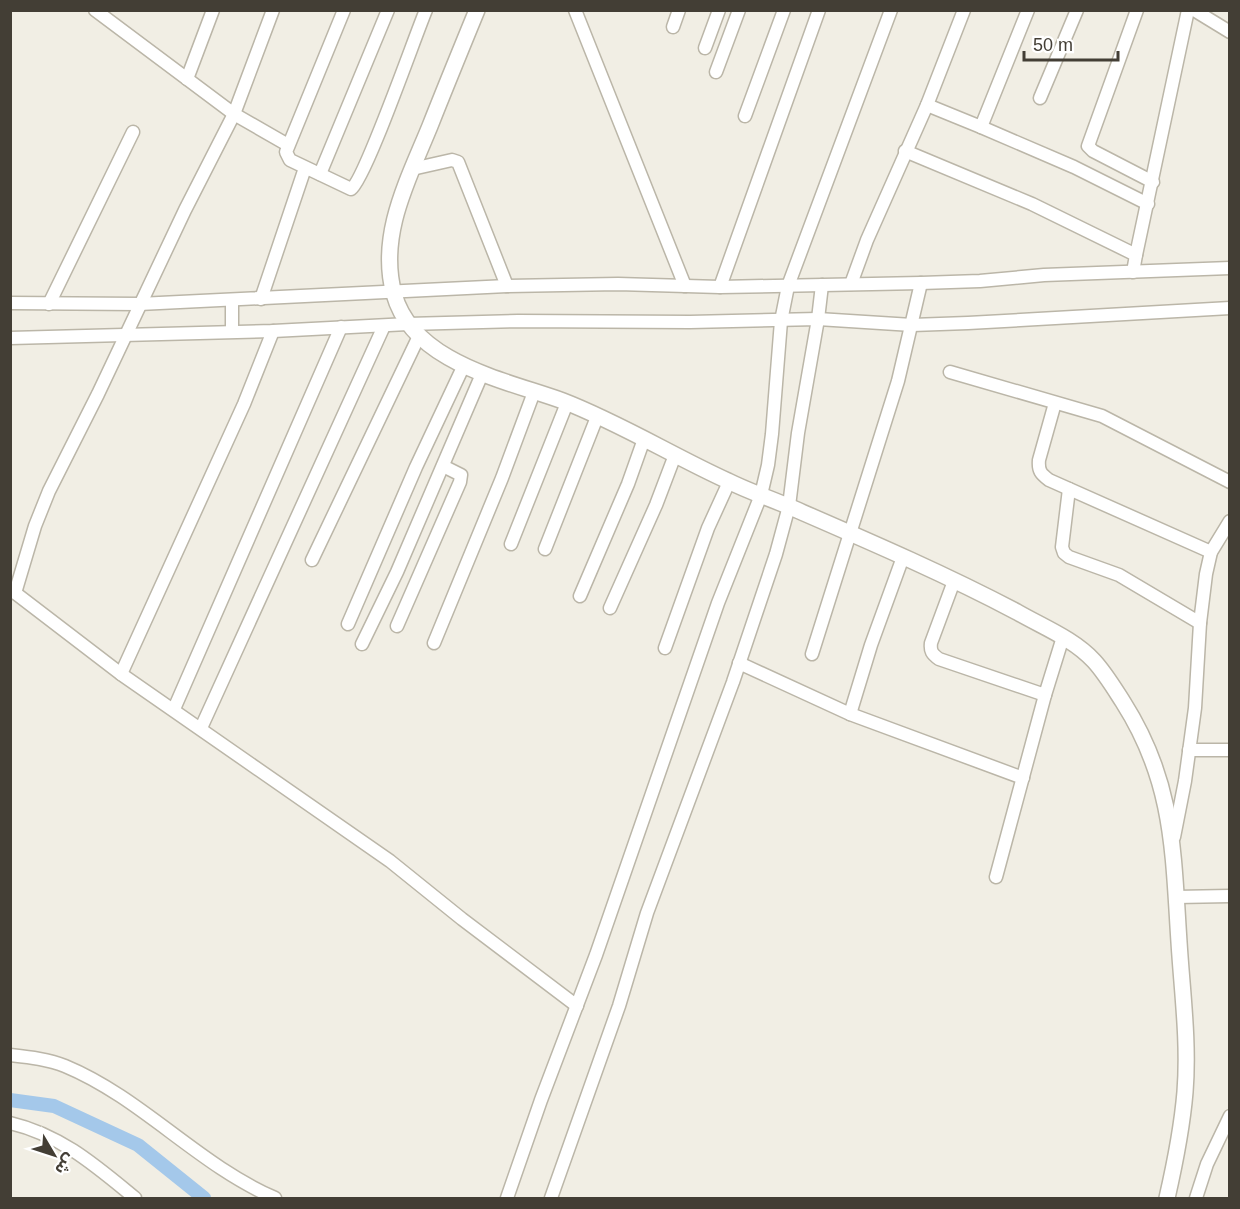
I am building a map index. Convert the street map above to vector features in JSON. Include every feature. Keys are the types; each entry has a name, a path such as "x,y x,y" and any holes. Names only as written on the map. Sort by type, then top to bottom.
{"street":[{"path":"95,10 108,14 187,80 234,114 288,145"},
{"path":"187,80 213,10"},
{"path":"273,10 234,114 49,491 13,591 121,674 390,861 577,1006"},
{"path":"344,10 286,152 288,158 305,168 351,189 356,184 426,10"},
{"path":"320,174 388,10"},
{"path":"477,10 395,215 389,256 394,292 408,324 419,336 442,353 482,374 567,403 729,482 903,557 1063,638 1095,662 1135,720 1153,757 1166,799 1173,842 1185,1031 1185,1087 1181,1129 1167,1198"},
{"path":"575,10 685,286"},
{"path":"673,27 679,10"},
{"path":"705,48 719,10"},
{"path":"716,72 739,10"},
{"path":"746,116 784,10"},
{"path":"720,286 819,10"},
{"path":"507,1198 693,679 718,603 761,495 768,465 776,406 781,321 788,286 891,10"},
{"path":"851,284 867,240 927,105 964,10"},
{"path":"981,127 1028,10"},
{"path":"1040,98 1077,10"},
{"path":"1137,10 1088,146 1093,151 1153,182"},
{"path":"1132,272 1188,10"},
{"path":"1194,10 1230,32"},
{"path":"927,105 1074,167 1148,204"},
{"path":"50,304 133,132"},
{"path":"905,151 1032,204 1136,255"},
{"path":"412,169 452,160 458,162 507,286"},
{"path":"261,299 305,168"},
{"path":"12,306 139,304 507,286 618,284 788,286 921,283 980,281 1044,275 1230,268"},
{"path":"812,654 898,381 921,283"},
{"path":"551,1198 619,1006 647,913 739,663 776,554 789,506 798,433 822,285"},
{"path":"232,300 232,331"},
{"path":"10,338 273,331 408,324 582,321 818,319 912,325 1230,308"},
{"path":"201,728 384,326"},
{"path":"174,709 342,327"},
{"path":"121,674 240,412 273,331"},
{"path":"312,560 419,336"},
{"path":"348,624 416,467 464,365"},
{"path":"950,372 1102,416 1230,482"},
{"path":"362,644 482,374"},
{"path":"434,643 502,478 534,392"},
{"path":"511,544 567,403"},
{"path":"1055,403 1038,469 1042,475 1211,552"},
{"path":"545,549 597,417"},
{"path":"580,596 628,484 644,440"},
{"path":"610,608 656,505 675,455"},
{"path":"397,626 460,482 458,473 443,466"},
{"path":"665,648 708,528 729,482"},
{"path":"1069,489 1062,547 1064,553 1069,557 1119,575 1200,623"},
{"path":"1173,842 1195,708 1200,623 1206,574 1211,552 1230,521"},
{"path":"850,714 871,645 903,557"},
{"path":"954,581 931,643 933,655 1045,695"},
{"path":"996,877 1045,695 1063,638"},
{"path":"739,663 850,714 1023,778"},
{"path":"1189,750 1230,750"},
{"path":"1176,897 1230,896"},
{"path":"10,1055 62,1065 93,1079 121,1096 220,1168 274,1198"},
{"path":"1196,1198 1206,1164 1230,1116"},
{"path":"10,1123 44,1133 65,1144 135,1198"}],"waterway":[{"path":"10,1100 54,1106 138,1145 204,1198"}]}
